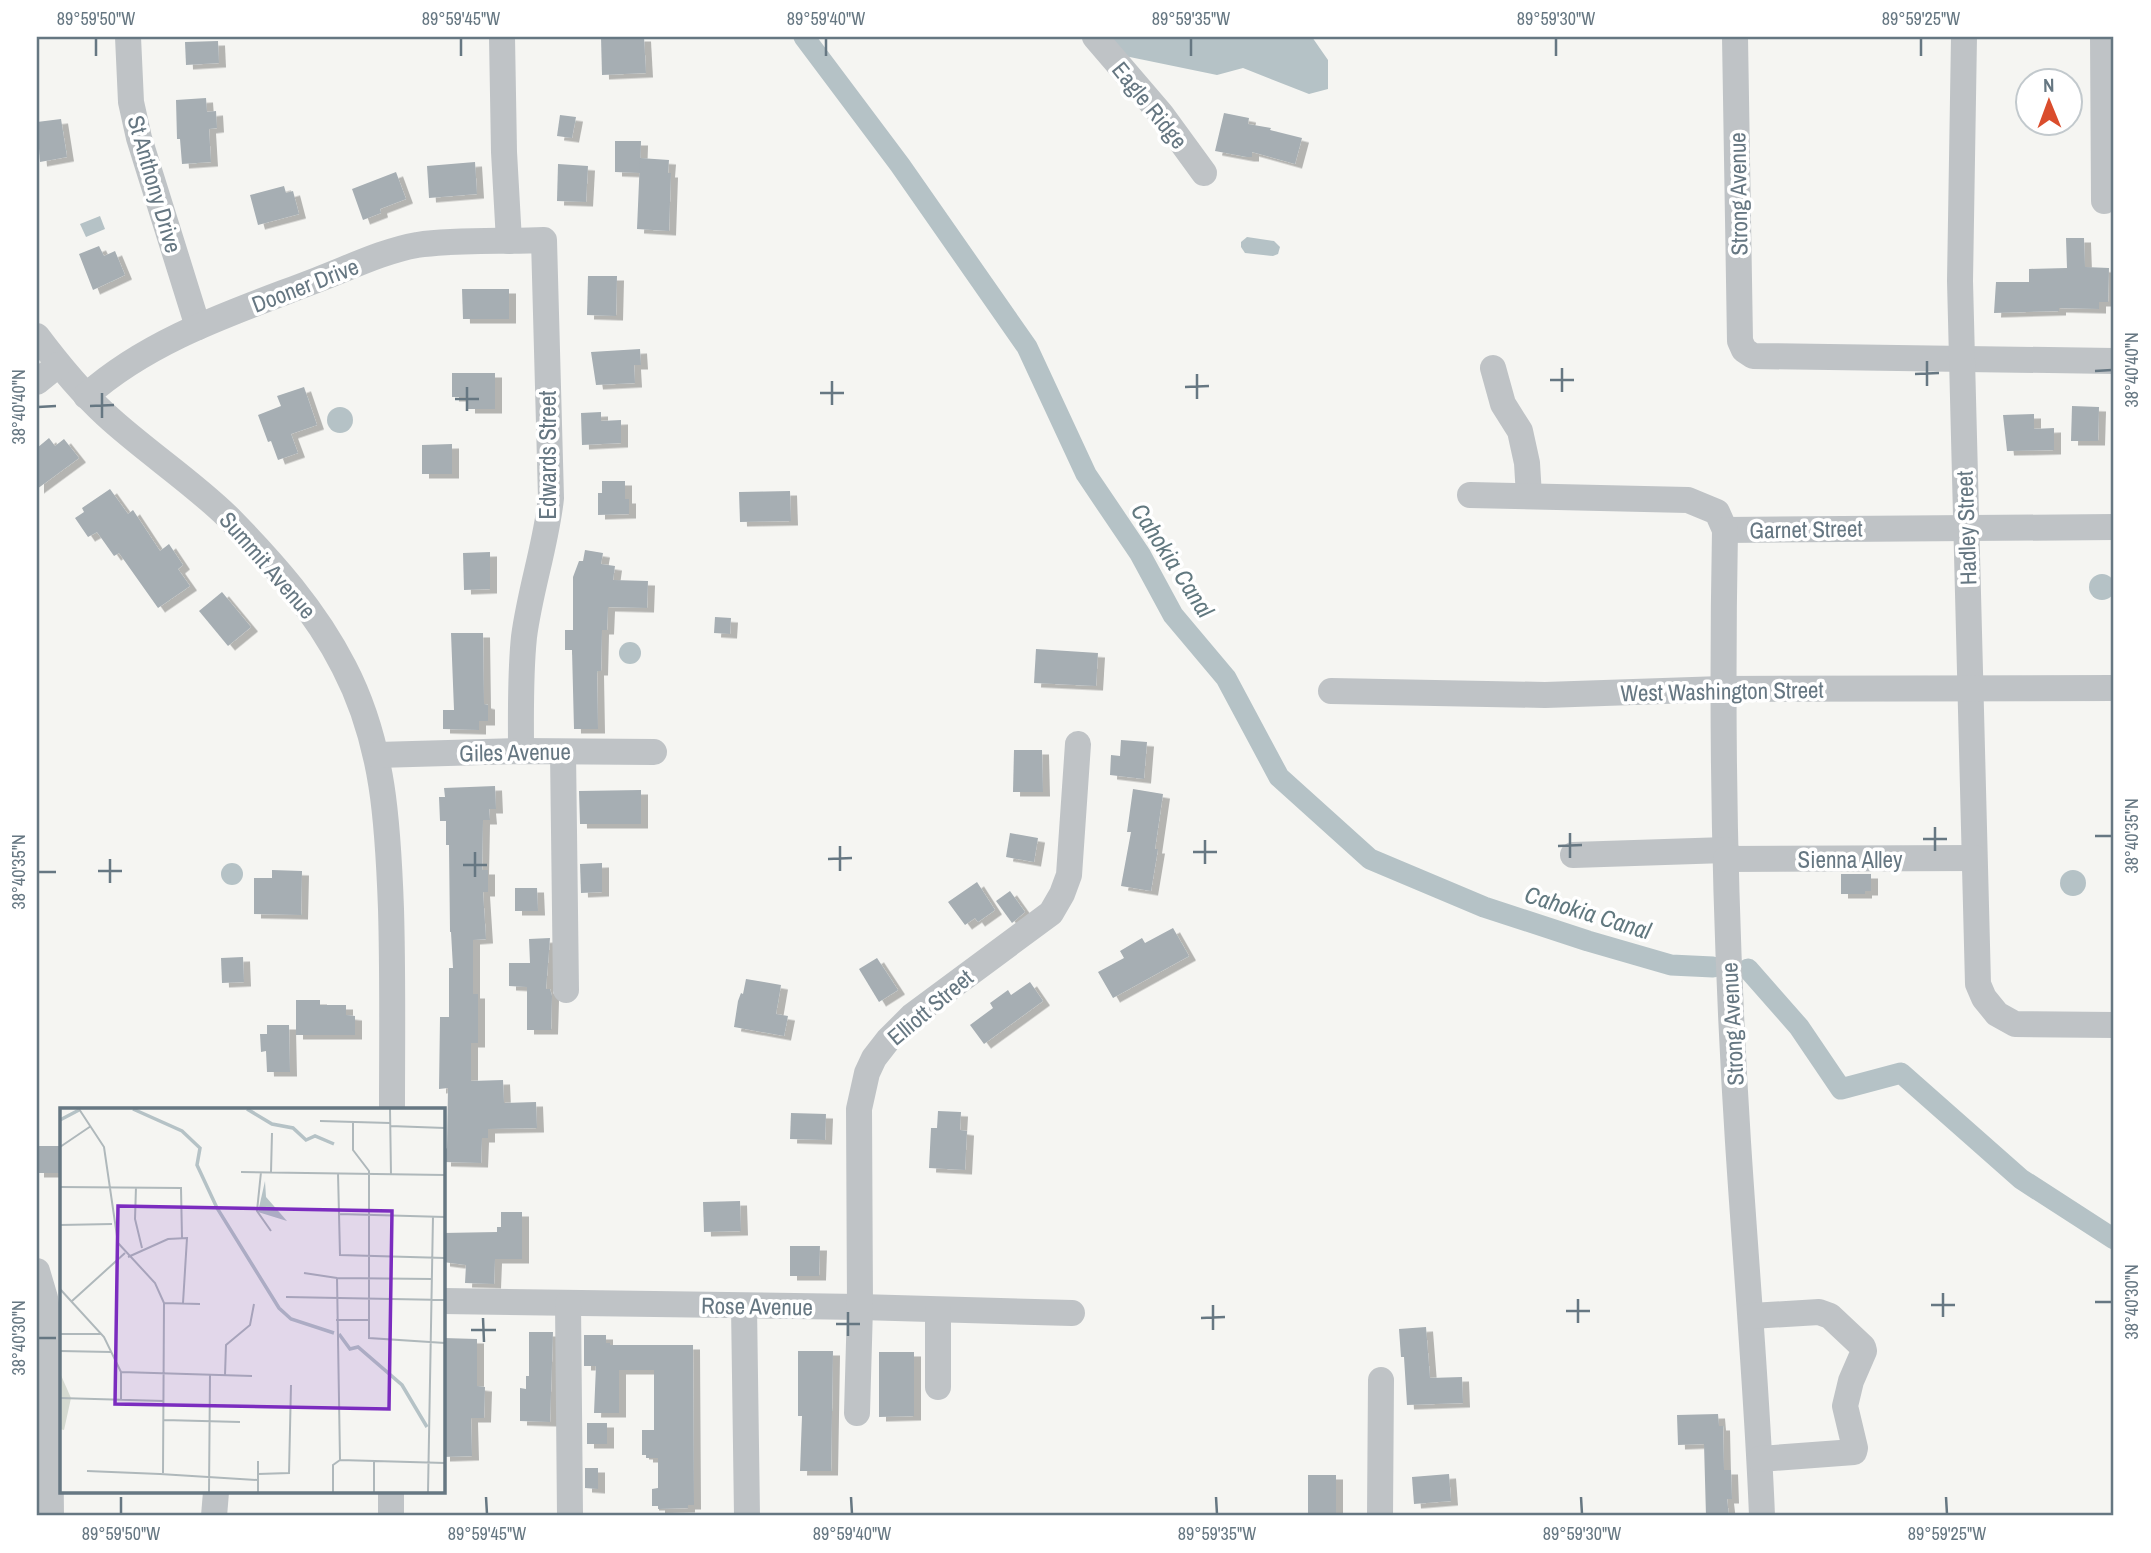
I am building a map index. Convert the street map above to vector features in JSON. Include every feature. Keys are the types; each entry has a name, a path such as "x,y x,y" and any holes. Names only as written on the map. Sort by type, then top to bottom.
{"street":[{"name":"St Anthony Drive","path":"128,37 131,102 139,138 198,327"},
{"path":"502,37 509,242"},
{"name":"Eagle Ridge","path":"1095,37 1161,114 1204,173"},
{"name":"Strong Avenue","path":"1735,37 1740,341 1744,350 1753,356 1961,359"},
{"name":"Hadley Street","path":"1964,37 1961,359 1978,984 1984,998 1997,1014 2015,1024 2114,1026"},
{"path":"2103,37 2104,201"},
{"name":"Dooner Drive","path":"86,396 126,365 198,327 400,249 463,241 544,240"},
{"name":"Edwards Street","path":"521,751 520,687 524,635 548,528 551,498 544,240"},
{"name":"Summit Avenue","path":"37,336 86,396 211,500 260,550 300,597 345,668 365,715 377,755 388,830 393,970 392,1108"},
{"path":"1961,359 2114,361"},
{"path":"37,382 58,365"},
{"path":"1493,369 1503,404 1520,431 1527,463 1529,496"},
{"name":"Garnet Street","path":"1470,495 1688,500 1717,512 1726,530 2114,527"},
{"name":"Strong Avenue","path":"1726,530 1722,689 1726,855 1738,1140 1762,1516"},
{"name":"West Washington Street","path":"1331,691 1545,695 1722,689 2114,688"},
{"name":"Elliott Street","path":"857,1413 860,1307 859,1110 867,1073 874,1058 888,1040 912,1016 1051,913 1069,875 1078,744"},
{"name":"Giles Avenue","path":"377,755 521,751 654,752"},
{"path":"563,751 566,990"},
{"name":"Sienna Alley","path":"1573,855 1974,858"},
{"path":"37,1270 53,1298 49,1321 51,1516"},
{"name":"Rose Avenue","path":"444,1301 1072,1313"},
{"path":"568,1303 570,1516"},
{"path":"744,1306 747,1516"},
{"path":"938,1310 938,1387"},
{"path":"1751,1316 1819,1312 1830,1317 1863,1347 1864,1351 1851,1381 1845,1406 1854,1451 1760,1459"},
{"path":"1380,1516 1381,1380"},
{"path":"214,1516 216,1494"},
{"path":"391,1494 391,1516"}],"shaded area":[{"path":"1108,37 1312,37 1328,60 1328,89 1309,94 1243,68 1217,75 1120,55"},
{"path":"100,216 105,229 86,237 80,224"},
{"path":"1247,237 1274,241 1280,247 1278,254 1273,256 1245,253 1241,242"},
{"path":"340,407 349,411 353,420 349,429 340,433 331,429 327,420 331,411"},
{"path":"2102,574 2111,578 2115,587 2111,596 2102,600 2093,596 2089,587 2093,578"},
{"path":"630,642 638,645 641,653 638,661 630,664 622,661 619,653 622,645"},
{"path":"232,863 240,866 243,874 240,882 232,885 224,882 221,874 224,866"},
{"path":"2073,870 2082,874 2086,883 2082,892 2073,896 2064,892 2060,883 2064,874"}],"building":[{"path":"601,37 644,37 646,73 602,75"},
{"path":"218,41 219,63 186,65 185,42"},
{"path":"206,98 207,112 216,111 217,128 209,129 211,162 182,164 180,139 177,139 176,100"},
{"path":"1224,113 1249,118 1248,124 1302,138 1295,164 1252,152 1252,157 1247,157 1215,151"},
{"path":"560,115 576,117 572,138 557,136"},
{"path":"61,119 67,157 40,162 37,122"},
{"path":"615,141 641,141 640,173 615,172"},
{"path":"640,158 669,160 669,231 637,229"},
{"path":"475,162 477,194 429,198 427,166"},
{"path":"558,164 588,166 586,202 557,201"},
{"path":"396,172 406,199 380,209 381,213 363,220 352,189"},
{"path":"284,186 286,193 293,191 299,214 258,225 250,195"},
{"path":"2066,238 2084,238 2085,267 2109,268 2108,302 2099,302 2099,309 2059,308 2059,311 1994,313 1996,282 2029,282 2029,269 2067,268"},
{"path":"99,246 104,256 115,251 125,275 93,290 79,254"},
{"path":"588,276 617,276 616,316 587,315"},
{"path":"462,289 509,289 509,319 463,319"},
{"path":"640,349 641,365 634,365 635,383 596,385 591,352"},
{"path":"452,373 495,373 495,409 468,409 468,397 452,397"},
{"path":"304,387 317,425 291,434 298,453 278,460 258,415 281,406 277,396"},
{"path":"2072,406 2099,407 2098,441 2071,441"},
{"path":"601,412 601,421 621,420 621,443 582,445 581,413"},
{"path":"2034,414 2034,429 2054,428 2054,450 2007,451 2003,415"},
{"path":"49,438 55,446 64,439 79,458 37,489 37,448"},
{"path":"452,444 452,474 422,474 422,445"},
{"path":"602,481 625,481 625,499 629,499 629,514 598,515 598,493 602,493"},
{"path":"110,489 128,514 133,510 160,551 169,544 183,565 178,569 190,586 158,608 119,553 114,556 97,532 88,537 75,518 84,512 82,508"},
{"path":"790,491 791,521 740,522 739,492"},
{"path":"585,550 603,553 601,564 615,566 613,580 648,581 647,608 608,607 607,630 602,630 601,671 597,671 598,729 574,729 572,650 565,650 565,630 573,630 573,577 579,561 583,561"},
{"path":"490,552 490,589 464,590 463,553"},
{"path":"222,592 251,627 228,646 199,611"},
{"path":"715,617 731,618 730,634 714,633"},
{"path":"451,633 483,633 484,704 488,705 488,721 479,721 479,730 443,729 443,710 454,710"},
{"path":"1036,649 1098,653 1096,686 1034,683"},
{"path":"1121,740 1147,742 1144,779 1110,775 1111,755 1120,756"},
{"path":"1014,750 1042,750 1043,792 1013,792"},
{"path":"495,786 496,809 489,809 490,820 483,820 482,870 488,870 488,892 483,892 486,939 473,940 473,994 478,994 478,1043 471,1043 471,1081 503,1080 504,1103 536,1102 537,1128 488,1129 488,1138 482,1138 481,1163 444,1162 444,1150 447,1148 448,1088 439,1089 440,1017 449,1017 449,968 453,968 449,845 446,845 446,821 440,821 439,797 445,797 444,788"},
{"path":"1133,789 1163,794 1151,891 1121,886 1131,832 1127,832"},
{"path":"641,790 641,824 580,824 579,791"},
{"path":"1010,833 1038,838 1034,862 1006,857"},
{"path":"602,863 602,892 581,893 580,864"},
{"path":"272,870 302,871 301,915 254,914 254,878 272,878"},
{"path":"1841,874 1871,874 1871,891 1865,891 1865,894 1841,894"},
{"path":"977,882 995,910 978,922 975,918 965,925 948,902"},
{"path":"515,888 537,888 538,911 515,911"},
{"path":"1010,891 1025,912 1012,923 996,901"},
{"path":"1173,928 1189,956 1113,998 1098,972 1124,958 1120,951 1142,938 1145,943"},
{"path":"550,938 546,989 550,989 552,996 551,1030 527,1030 527,987 509,986 509,963 530,963 529,939"},
{"path":"243,957 244,982 222,983 221,958"},
{"path":"877,958 898,990 879,1002 859,969"},
{"path":"746,979 781,985 776,1014 788,1016 784,1036 734,1027 738,1001 741,993 743,994"},
{"path":"1030,982 1043,1001 984,1044 970,1025 993,1008 990,1003 1008,990 1011,995"},
{"path":"296,1000 320,1000 320,1005 346,1005 346,1015 355,1016 355,1035 296,1035"},
{"path":"267,1025 289,1025 290,1072 267,1072 266,1051 261,1052 260,1034 267,1034"},
{"path":"938,1111 961,1112 960,1130 967,1131 965,1170 929,1168 931,1128 937,1128"},
{"path":"791,1113 826,1114 825,1140 790,1139"},
{"path":"37,1146 59,1146 60,1173 37,1173"},
{"path":"740,1201 741,1231 704,1232 703,1202"},
{"path":"501,1212 522,1212 522,1259 495,1259 494,1284 465,1283 466,1265 444,1262 444,1233 497,1232 497,1227 501,1227"},
{"path":"790,1246 820,1246 819,1276 790,1276"},
{"path":"1426,1327 1430,1378 1462,1377 1463,1403 1407,1405 1399,1329"},
{"path":"529,1332 553,1332 550,1422 520,1421 520,1388 526,1389 526,1376 529,1376"},
{"path":"584,1335 606,1335 606,1343 610,1345 693,1345 694,1505 688,1505 688,1508 658,1509 658,1506 652,1506 652,1489 658,1488 658,1458 646,1458 646,1455 642,1455 642,1430 654,1430 654,1370 619,1370 619,1413 594,1413 596,1366 584,1366"},
{"path":"444,1338 477,1339 477,1386 485,1387 484,1418 471,1418 472,1456 444,1457"},
{"path":"798,1351 833,1351 831,1471 800,1471 802,1416 798,1416"},
{"path":"879,1352 914,1352 914,1416 879,1417"},
{"path":"1718,1414 1719,1426 1723,1426 1724,1470 1731,1470 1732,1499 1727,1499 1729,1516 1706,1516 1704,1444 1678,1445 1677,1415"},
{"path":"587,1423 607,1423 607,1444 587,1444"},
{"path":"585,1468 598,1468 598,1489 585,1488"},
{"path":"1449,1474 1451,1501 1414,1504 1412,1477"},
{"path":"1308,1475 1336,1475 1336,1514 1308,1514"}],"waterway":[{"name":"Cahokia Canal","path":"804,37 900,165 1027,347 1086,474 1140,554 1173,615 1226,678 1279,777 1370,859 1484,907 1588,941 1671,965 1713,967"},
{"name":"Cahokia Canal","path":"1748,969 1799,1027 1841,1089 1901,1073 2021,1179 2114,1239"}]}
